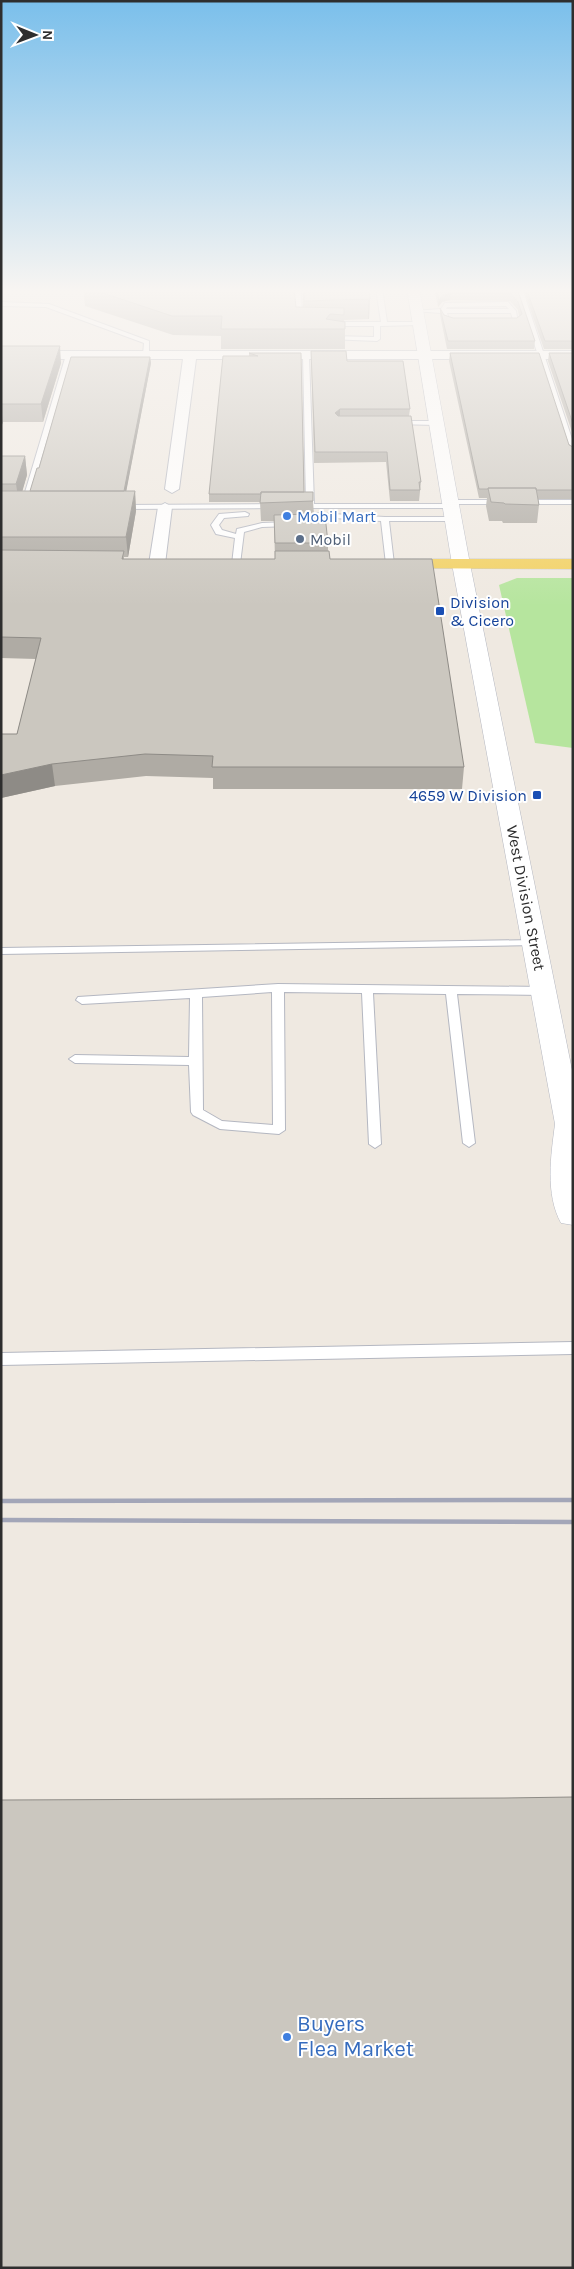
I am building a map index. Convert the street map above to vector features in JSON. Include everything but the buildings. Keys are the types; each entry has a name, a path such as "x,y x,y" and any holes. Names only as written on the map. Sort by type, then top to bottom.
{"main road":[{"name":"West Division Street","path":"431,394 461,564 571,1127 563,1169 571,1215"},
{"path":"137,564 176,564"},
{"path":"216,564 255,564"},
{"path":"371,564 573,564"}],"street":[{"path":"172,490 185,394"},
{"path":"156,564 165,506"}],"lane":[{"path":"33,507 19,507 56,394"},
{"path":"307,394 310,506"},
{"path":"553,394 573,453"},
{"path":"384,423 436,423"},
{"path":"290,506 452,509 573,502"},
{"path":"113,507 280,506"},
{"path":"321,524 385,519 452,509"},
{"path":"239,537 219,532 215,525 222,516 276,514"},
{"path":"294,514 385,519"},
{"path":"385,519 390,564"},
{"path":"236,564 240,531 262,525 302,524"},
{"path":"1,951 534,943"},
{"path":"82,1000 278,988 543,991"},
{"path":"196,994 195,1061 197,1112 220,1124 279,1130 278,988"},
{"path":"367,989 375,1144"},
{"path":"451,990 469,1143"},
{"path":"75,1059 195,1061"},
{"path":"1,1359 573,1348"}],"green space":[{"path":"517,578 573,578 573,748 535,743 499,585"}],"railway":[{"path":"1,1501 573,1500"},
{"path":"1,1520 573,1522"}],"place":[{"name":"Mobil Mart","path":"287,516"},
{"name":"Mobil","path":"300,539"},
{"name":"Division & Cicero","path":"440,611"},
{"name":"4659 W Division","path":"537,795"},
{"name":"Buyers Flea Market","path":"287,2037"}]}
